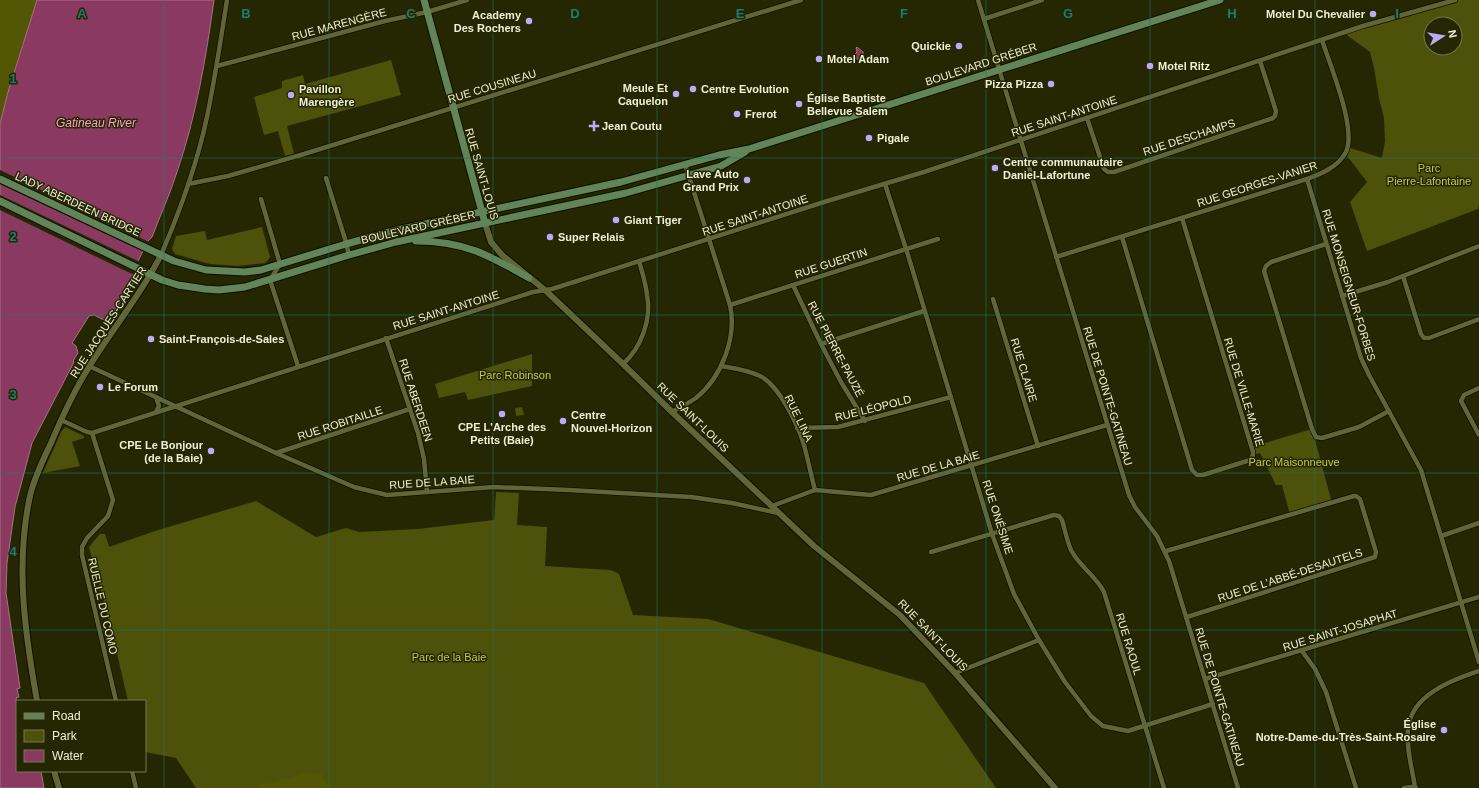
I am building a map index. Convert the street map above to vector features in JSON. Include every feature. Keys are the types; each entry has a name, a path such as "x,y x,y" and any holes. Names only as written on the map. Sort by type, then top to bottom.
{"main road":[{"name":"RUE SAINT-LOUIS","path":"424,0 452,107 485,223"},
{"name":"BOULEVARD GRÉBER","path":"147,248 187,266 227,272 254,271 396,230 621,182 719,155 749,149 1220,0"},
{"name":"BOULEVARD GRÉBER","path":"0,202 151,274 178,285 212,290 245,287 396,242 626,193 721,166 749,149"},
{"name":"LADY ABERDEEN BRIDGE","path":"0,179 147,248"},
{"path":"396,242 424,241 464,247 487,255 530,278"}],"street":[{"name":"RUE JACQUES-CARTIER","path":"37,700 24,615 22,552 30,496 37,473 61,420 89,366 151,274 161,255 188,184 202,135 216,66 227,0"},
{"name":"RUE MARENGÈRE","path":"216,66 386,21 427,12 466,0"},
{"name":"RUE COUSINEAU","path":"188,184 228,176 289,159 452,107 801,0"},
{"name":"RUE DE POINTE-GATINEAU","path":"978,0 1128,495 1135,507 1154,531 1166,551 1238,788"},
{"path":"984,19 1042,0"},
{"name":"RUE SAINT-ANTOINE","path":"92,433 386,338 885,184 1369,24 1455,0"},
{"name":"RUE GEORGES-VANIER","path":"1056,257 1306,179 1324,172 1338,161 1346,151 1349,140 1348,123 1345,109 1322,40"},
{"name":"RUE DESCHAMPS","path":"1087,118 1104,169 1108,172 1114,172 1273,118 1276,111 1260,61"},
{"path":"672,412 696,398 710,383 721,366 729,343 732,327 732,313 730,305 685,164"},
{"path":"326,178 349,255"},
{"name":"RUE MONSEIGNEUR-FORBES","path":"1306,179 1364,366 1421,470 1479,662"},
{"name":"RUE ONÉSIME","path":"885,184 992,534 1014,594 1039,640 1065,682 1091,716 1103,726 1128,731 1213,704"},
{"path":"261,199 280,264 270,280 298,366"},
{"name":"RUE DE VILLE-MARIE","path":"1122,237 1192,470 1197,475 1203,475 1247,461 1252,458 1253,455 1182,218"},
{"name":"RUE SAINT-LOUIS","path":"485,223 494,247 545,290 814,546 900,615 955,674 1055,788"},
{"name":"RUE GUERTIN","path":"730,305 938,239"},
{"path":"1326,244 1271,262 1266,266 1264,271 1312,429 1316,437 1322,438 1358,427 1389,411"},
{"path":"1342,296 1403,276 1479,246"},
{"path":"623,364 629,359 641,340 647,322 648,296 639,261"},
{"path":"1403,276 1421,334 1424,338 1429,338 1479,319"},
{"name":"RUE PIERRE-PAUZÉ","path":"793,285 841,382 865,421"},
{"name":"RUE CLAIRE","path":"994,299 1038,446"},
{"path":"821,344 924,311"},
{"name":"RUE ABERDEEN","path":"386,338 418,432 424,459 427,492"},
{"name":"RUE DE LA BAIE","path":"89,366 156,396 276,454 354,487 387,495 494,487 653,494 705,499 778,513"},
{"name":"RUE LINA","path":"721,366 760,376 770,382 784,403 797,428 803,444 815,490"},
{"path":"1479,388 1464,395 1461,401 1479,435"},
{"path":"156,396 159,404 156,412"},
{"name":"RUE LÉOPOLD","path":"797,428 838,427 951,397"},
{"name":"RUE ROBITAILLE","path":"276,454 410,409"},
{"path":"61,420 92,433"},
{"name":"RUE DE LA BAIE","path":"772,506 815,490 871,495 1107,425"},
{"name":"RUELLE DU COMO","path":"92,433 113,500 108,516 87,538 82,547 82,555 116,700"},
{"name":"RUE DE L'ABBÉ-DESAUTELS","path":"1166,551 1354,496 1360,499 1376,552 1375,557 1187,617"},
{"name":"RUE RAOUL","path":"992,534 1054,515 1060,516 1071,551 1084,568 1099,582 1104,592 1164,788"},
{"path":"1441,536 1479,524"},
{"path":"931,552 992,534"},
{"name":"RUE SAINT-JOSAPHAT","path":"1205,679 1479,598"},
{"path":"955,674 1039,640"},
{"path":"1302,651 1315,669 1326,692 1356,788"},
{"path":"1404,788 1416,788 1408,740 1408,726 1411,716 1422,701 1439,688 1479,671"},
{"path":"54,772 59,788"},
{"path":"132,772 136,788"}],"green space":[{"name":"Parc Pierre-Lafontaine","path":"1455,0 1479,0 1478,209 1367,251 1350,202 1367,182 1345,153 1347,147 1382,158 1385,141 1384,118 1370,52 1344,33"},
{"path":"391,60 401,95 287,126 294,154 285,156 278,131 264,135 254,97 282,88 282,81 303,75 305,84"},
{"path":"262,227 270,257 265,263 237,266 210,264 175,254 172,249 176,236 205,231 207,240"},
{"name":"Parc Robinson","path":"532,354 532,386 468,400 465,392 439,398 435,384"},
{"path":"522,407 524,415 516,416 515,408"},
{"path":"65,427 84,436 84,438 72,442 80,466 43,473 61,432"},
{"name":"Parc Maisonneuve","path":"1312,429 1332,503 1290,515 1282,485 1276,485 1260,453 1253,455 1252,447"},
{"name":"Parc de la Baie","path":"496,492 519,493 517,525 547,527 545,566 611,570 619,574 633,615 708,619 924,683 996,788 196,788 176,758 146,752 146,700 128,700 112,632 89,547 100,534 105,534 109,547 155,531 256,501 316,537 346,528 359,532 418,529 494,520"}],"shaded area":[{"path":"0,0 37,0 8,92 0,124"},
{"path":"302,772 322,774 328,788 256,788 260,784 292,778"}],"water":[{"name":"Gatineau River","path":"37,0 214,0 208,44 195,109 184,151 168,197 152,237 148,241 132,273 135,281 107,321 94,315 89,316 72,343 76,346 78,353 32,443 15,507 7,563 6,593 20,688 17,689 19,697 16,698 16,772 41,772 44,788 0,788 0,124 8,92"},
{"path":"857,47 863,52 864,57 861,59 857,59 855,54 857,52"}],"pier":[{"path":"0,170 149,242 144,252 0,184"},
{"path":"0,195 140,262 134,275 0,210"}],"place":[{"name":"Motel Du Chevalier","path":"1373,14"},
{"name":"Academy Des Rochers","path":"529,21"},
{"name":"Quickie","path":"959,46"},
{"name":"Motel Adam","path":"819,59"},
{"name":"Motel Ritz","path":"1150,66"},
{"name":"Pizza Pizza","path":"1051,84"},
{"name":"Centre Evolution","path":"693,89"},
{"name":"Meule Et Caquelon","path":"676,94"},
{"name":"Pavillon Marengère","path":"291,95"},
{"name":"Église Baptiste Bellevue Salem","path":"799,104"},
{"name":"Frerot","path":"737,114"},
{"name":"Jean Coutu","path":"594,126"},
{"name":"Pigale","path":"869,138"},
{"name":"Centre communautaire Daniel-Lafortune","path":"995,168"},
{"name":"Lave Auto Grand Prix","path":"747,180"},
{"name":"Giant Tiger","path":"616,220"},
{"name":"Super Relais","path":"550,237"},
{"name":"Saint-François-de-Sales","path":"151,339"},
{"name":"Le Forum","path":"100,387"},
{"name":"CPE L'Arche des Petits (Baie)","path":"502,414"},
{"name":"Centre Nouvel-Horizon","path":"563,421"},
{"name":"CPE Le Bonjour (de la Baie)","path":"211,451"},
{"name":"Église Notre-Dame-du-Très-Saint-Rosaire","path":"1444,730"}]}
